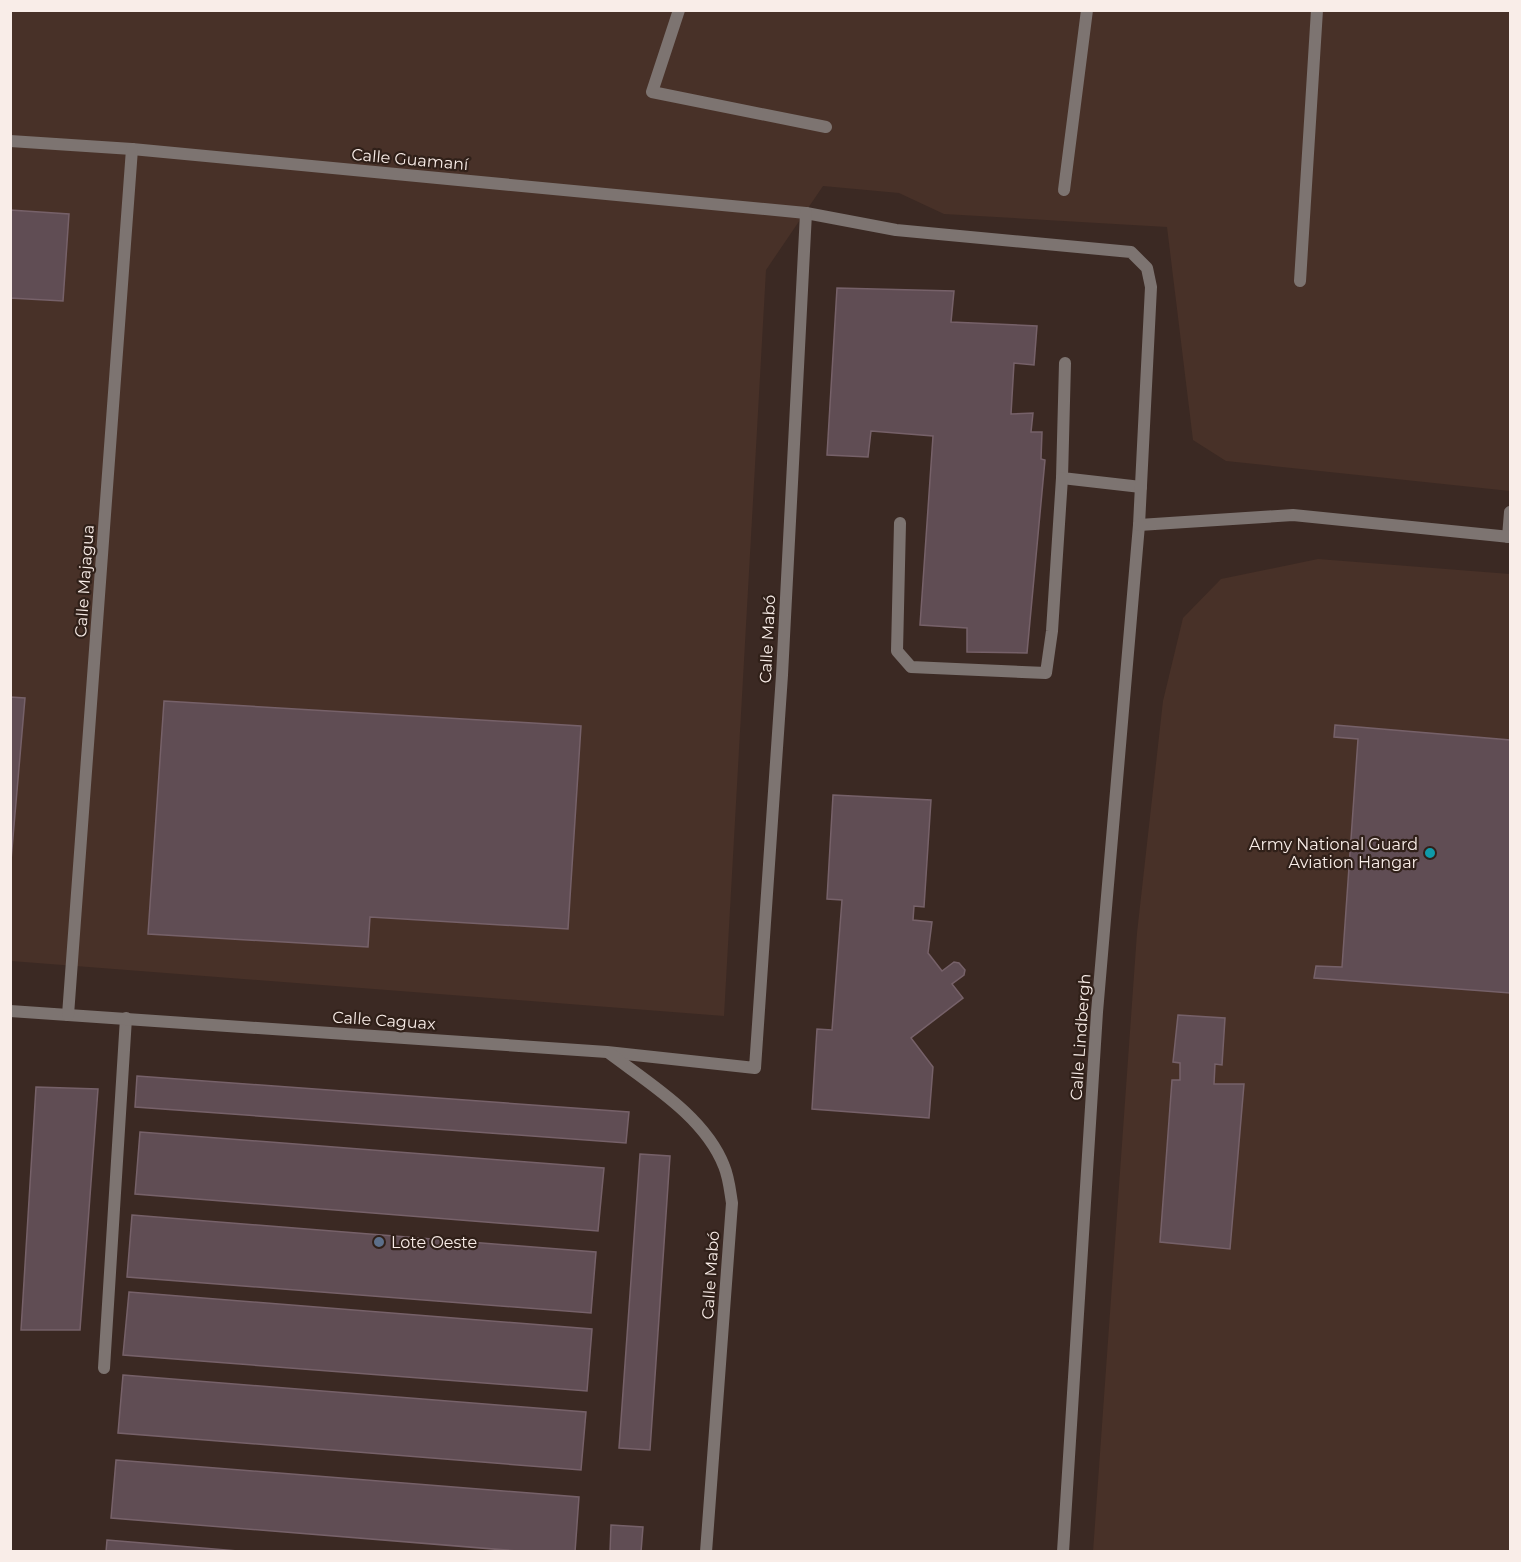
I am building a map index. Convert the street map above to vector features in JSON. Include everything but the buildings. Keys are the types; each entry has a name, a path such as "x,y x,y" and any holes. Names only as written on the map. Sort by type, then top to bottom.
{"street":[{"path":"679,10 652,92 826,127"},
{"path":"1064,190 1087,10"},
{"path":"1300,281 1317,10"},
{"name":"Calle Guamaní","path":"10,141 132,149 806,213 896,230 1131,252 1147,268 1151,287 1141,487"},
{"name":"Calle Majagua","path":"68,1015 132,149"},
{"name":"Calle Mabó","path":"755,1068 782,675 806,213"},
{"path":"900,523 897,651 910,666 1046,673 1052,631 1062,478 1065,363"},
{"path":"1062,478 1141,487"},
{"name":"Calle Lindbergh","path":"1063,1551 1097,1012 1141,487"},
{"path":"1139,525 1293,515 1509,537 1510,512"},
{"name":"Calle Caguax","path":"10,1011 607,1052 755,1068"},
{"path":"104,1368 126,1018"},
{"name":"Calle Mabó","path":"607,1052 670,1099 711,1141 725,1168 732,1203 706,1551"}],"shaded area":[{"path":"10,11 1510,11 1510,491 1226,461 1193,440 1167,227 944,214 899,193 823,186 766,270 724,1016 11,961"},
{"path":"1318,559 1510,574 1510,1551 1093,1552 1137,933 1163,701 1183,618 1221,579"}],"place":[{"name":"Army National Guard Aviation Hangar","path":"1430,853"},
{"name":"Lote Oeste","path":"379,1242"}]}
